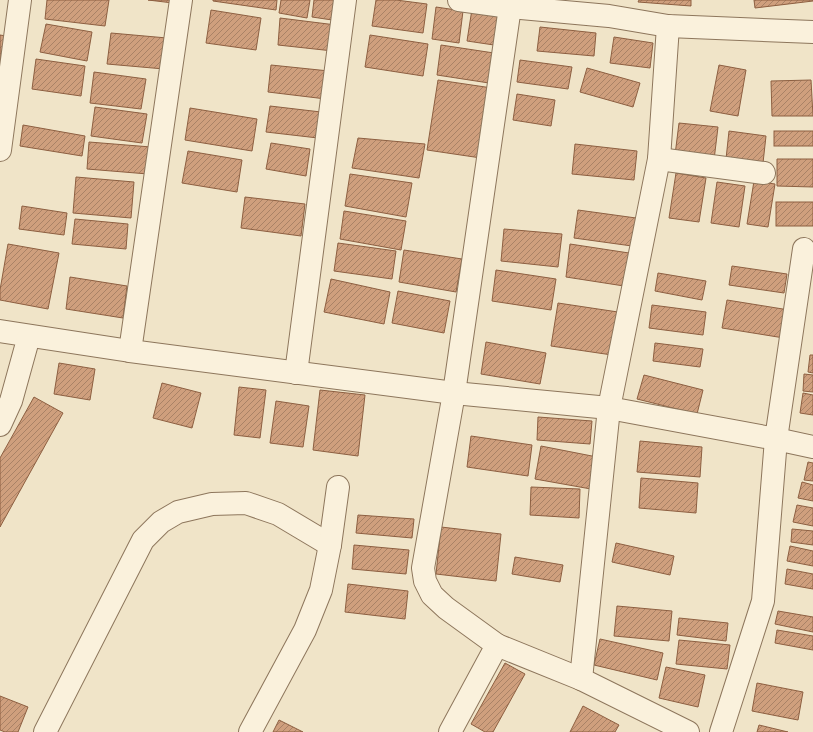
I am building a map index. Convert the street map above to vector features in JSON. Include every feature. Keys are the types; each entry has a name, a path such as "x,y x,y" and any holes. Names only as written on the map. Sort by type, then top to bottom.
{"street":[{"path":"0,150 20,0"},
{"path":"130,351 181,0"},
{"path":"296,372 345,0"},
{"path":"462,0 510,7 611,8 668,26 813,32"},
{"path":"510,7 454,393 423,568 425,581 432,595 446,608 497,645 581,678 688,732"},
{"path":"581,678 609,408 659,159 668,26"},
{"path":"659,159 764,173"},
{"path":"721,732 764,601 776,439 804,249"},
{"path":"0,331 130,351 454,393 609,408 813,447"},
{"path":"0,425 11,401 30,336"},
{"path":"250,732 305,630 321,590 330,545 338,487"},
{"path":"45,732 143,540 161,522 178,512 212,504 246,503 278,514 330,545"},
{"path":"450,732 497,645"}],"building":[{"path":"47,0 109,0 105,26 45,19"},
{"path":"148,0 173,0 173,3"},
{"path":"213,0 277,0 276,10"},
{"path":"281,0 310,0 307,18 279,13"},
{"path":"314,0 342,0 339,21 312,17"},
{"path":"376,0 396,0 427,4 423,33 372,26"},
{"path":"639,0 691,0 691,6 638,2"},
{"path":"754,0 813,0 813,1 755,8"},
{"path":"436,7 463,11 459,43 432,39"},
{"path":"472,9 499,13 494,45 467,41"},
{"path":"211,10 261,18 256,50 206,43"},
{"path":"280,18 336,25 333,51 278,45"},
{"path":"46,24 92,32 87,61 40,52"},
{"path":"540,27 596,33 594,56 537,51"},
{"path":"111,33 167,38 164,69 107,64"},
{"path":"0,35 6,36 3,62 0,62"},
{"path":"370,35 428,44 423,76 365,67"},
{"path":"614,37 653,43 650,68 610,63"},
{"path":"441,45 494,53 489,83 437,75"},
{"path":"36,59 85,66 81,96 32,89"},
{"path":"520,60 572,67 568,89 517,82"},
{"path":"271,65 329,71 326,99 268,92"},
{"path":"719,65 746,70 738,116 710,111"},
{"path":"587,68 640,83 633,107 580,92"},
{"path":"94,72 146,79 141,109 90,103"},
{"path":"438,80 492,88 481,158 427,150"},
{"path":"811,80 813,116 772,116 771,81"},
{"path":"517,94 555,100 551,126 513,120"},
{"path":"270,106 321,112 318,138 266,132"},
{"path":"95,107 147,114 142,143 91,136"},
{"path":"190,108 257,119 252,151 185,140"},
{"path":"679,123 718,127 714,160 675,155"},
{"path":"23,125 85,136 82,156 20,146"},
{"path":"729,131 766,136 763,163 726,159"},
{"path":"774,131 813,131 813,146 774,146"},
{"path":"358,138 425,144 419,178 352,168"},
{"path":"89,142 151,147 148,174 87,169"},
{"path":"271,143 310,149 306,176 266,169"},
{"path":"575,144 637,151 634,180 572,174"},
{"path":"188,151 242,160 237,192 182,183"},
{"path":"777,159 813,159 813,187 777,186"},
{"path":"676,173 706,178 699,222 669,218"},
{"path":"350,174 412,183 406,217 345,206"},
{"path":"76,177 134,182 131,218 73,213"},
{"path":"754,181 775,184 768,227 747,224"},
{"path":"717,182 745,186 739,227 711,223"},
{"path":"245,197 305,204 301,236 241,228"},
{"path":"776,202 813,202 813,226 776,226"},
{"path":"22,206 67,213 64,235 19,229"},
{"path":"578,210 636,218 632,246 574,238"},
{"path":"344,211 406,221 401,250 340,239"},
{"path":"75,219 128,224 126,249 72,244"},
{"path":"504,229 562,234 558,267 501,261"},
{"path":"338,243 396,251 392,279 334,271"},
{"path":"8,244 59,253 48,309 0,300 0,290"},
{"path":"570,244 629,253 624,286 566,277"},
{"path":"404,250 462,259 456,292 399,282"},
{"path":"732,266 787,274 784,293 729,285"},
{"path":"496,270 556,279 551,310 492,301"},
{"path":"658,273 706,281 702,300 655,291"},
{"path":"70,277 127,286 123,318 66,309"},
{"path":"331,279 390,292 384,324 324,312"},
{"path":"398,291 450,301 444,333 392,323"},
{"path":"727,300 789,310 784,338 722,328"},
{"path":"558,303 618,312 612,355 551,346"},
{"path":"652,305 706,312 703,335 649,328"},
{"path":"486,342 546,353 540,384 481,374"},
{"path":"655,343 703,349 700,367 653,361"},
{"path":"810,355 813,355 813,373 808,372"},
{"path":"59,363 95,369 90,400 54,394"},
{"path":"804,374 813,375 813,392 803,391"},
{"path":"644,375 703,390 697,414 637,399"},
{"path":"162,383 201,393 192,428 153,418"},
{"path":"239,387 266,390 260,438 234,435"},
{"path":"320,390 365,395 358,456 313,450"},
{"path":"803,393 813,395 813,415 800,413"},
{"path":"34,397 63,413 0,527 0,458"},
{"path":"276,401 309,406 303,447 270,443"},
{"path":"538,417 592,421 590,444 537,440"},
{"path":"471,436 532,445 528,476 467,467"},
{"path":"640,441 702,447 700,477 637,472"},
{"path":"541,446 597,457 591,489 535,479"},
{"path":"808,462 813,463 813,481 804,480"},
{"path":"641,478 698,483 696,513 639,508"},
{"path":"802,482 813,485 813,501 798,498"},
{"path":"531,487 580,489 579,518 530,515"},
{"path":"797,505 813,508 813,526 793,522"},
{"path":"358,515 414,519 412,538 356,533"},
{"path":"441,527 501,534 496,581 436,574"},
{"path":"792,529 813,531 813,545 791,542"},
{"path":"616,543 674,556 670,575 612,562"},
{"path":"354,545 409,550 406,574 352,569"},
{"path":"790,546 813,551 813,566 787,561"},
{"path":"515,557 563,565 560,582 512,574"},
{"path":"787,569 813,574 813,589 785,584"},
{"path":"348,584 408,591 405,619 345,612"},
{"path":"617,606 672,611 669,641 614,636"},
{"path":"778,611 813,617 813,632 775,624"},
{"path":"679,618 728,623 726,641 677,635"},
{"path":"777,630 813,636 813,650 775,643"},
{"path":"600,639 663,653 657,680 594,665"},
{"path":"679,640 730,645 727,669 676,664"},
{"path":"505,663 525,674 493,732 485,732 471,724"},
{"path":"666,667 705,675 698,707 659,698"},
{"path":"757,683 803,692 798,720 752,711"},
{"path":"0,696 28,707 18,732 5,732 0,730"},
{"path":"583,706 619,725 615,732 570,732"},
{"path":"279,720 303,732 273,732"},
{"path":"759,725 788,732 757,732"}]}
